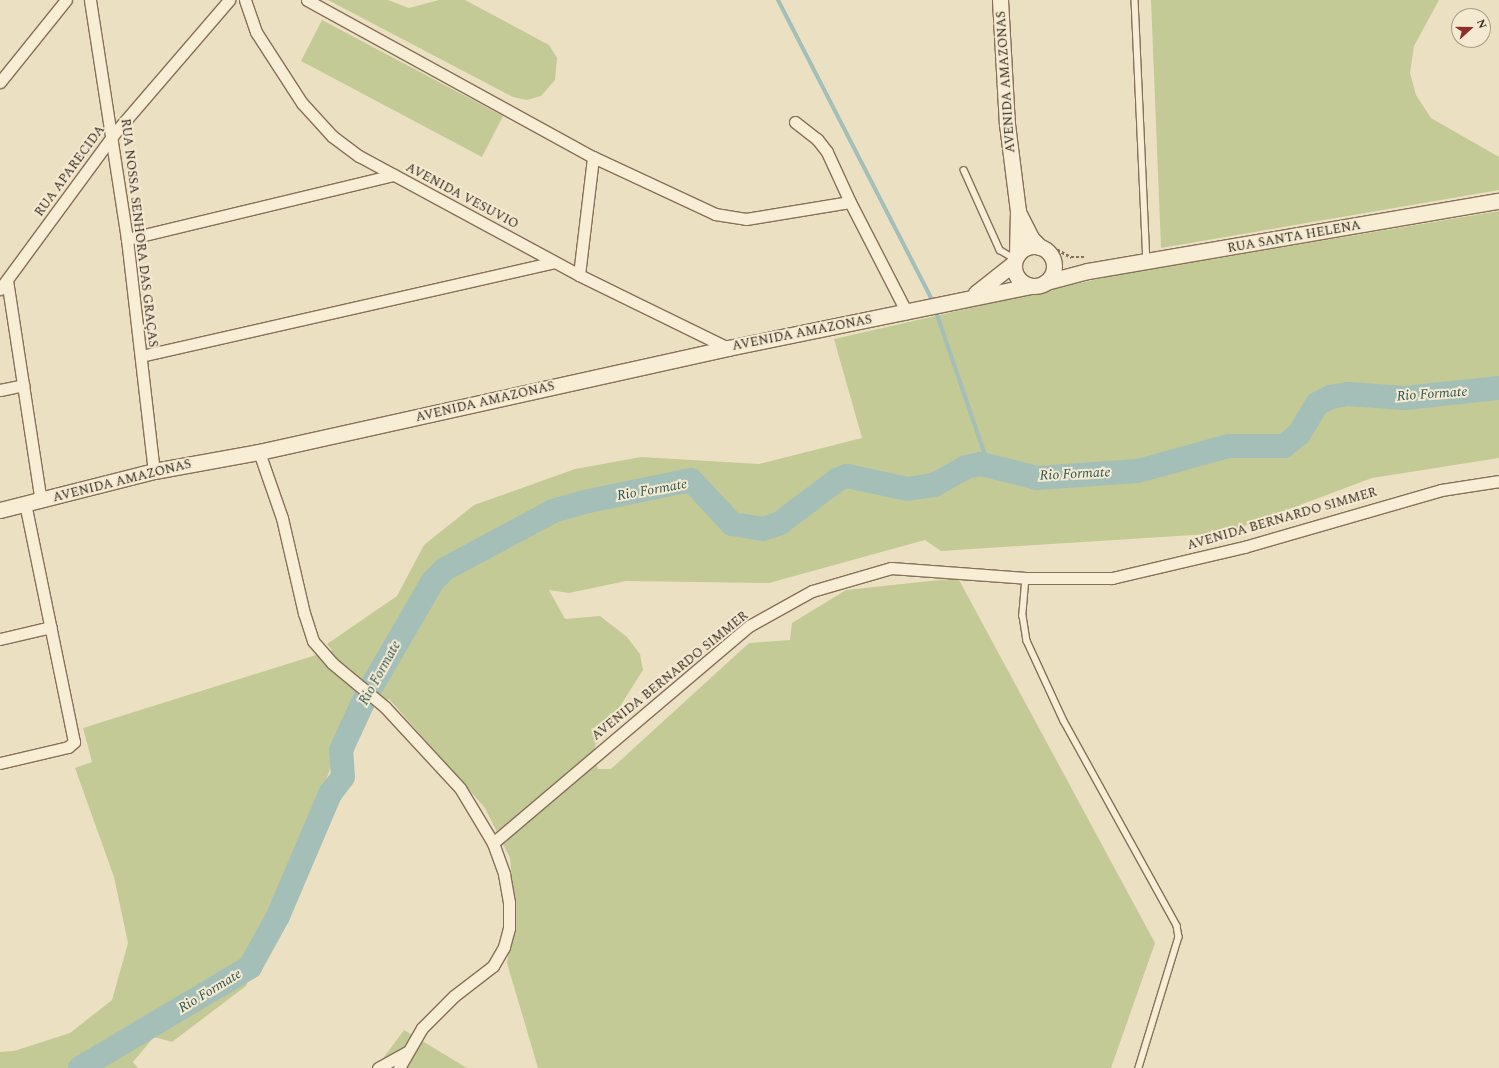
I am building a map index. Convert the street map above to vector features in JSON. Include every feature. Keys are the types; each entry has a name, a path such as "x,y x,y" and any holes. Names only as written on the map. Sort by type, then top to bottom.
{"street":[{"path":"0,82 66,0"},
{"name":"RUA NOSSA SENHORA DAS GRAÇAS","path":"90,0 113,135 127,238 154,471"},
{"name":"RUA APARECIDA","path":"0,289 113,135 229,0"},
{"name":"AVENIDA VESUVIO","path":"245,0 256,32 302,103 332,136 359,156 554,262 728,348"},
{"path":"306,0 592,157 715,214 746,219 850,202"},
{"name":"AVENIDA AMAZONAS","path":"972,296 1015,259 1018,211 1007,124 1000,0"},
{"path":"795,122 817,138 827,152 850,202 907,313"},
{"path":"579,275 592,157"},
{"path":"127,238 393,175"},
{"name":"RUA SANTA HELENA","path":"1052,259 1091,264 1147,262 1499,201"},
{"name":"AVENIDA AMAZONAS","path":"1018,211 1030,238 1045,245"},
{"path":"1045,245 1052,259 1053,272 1046,282 1030,286 1017,278 1015,259 1027,247 1045,245"},
{"path":"141,356 554,262"},
{"name":"RUA SANTA HELENA","path":"1046,282 1091,264"},
{"path":"7,280 41,501"},
{"name":"AVENIDA AMAZONAS","path":"0,510 41,501 154,471 259,452 728,348 907,313 947,304 972,296 1030,286"},
{"path":"0,390 23,385"},
{"path":"259,452 282,518 304,613 313,642 332,663 359,683 385,708 460,788 492,843 504,874 509,903 509,928 504,947 493,966 454,996 422,1028 399,1068"},
{"name":"AVENIDA BERNARDO SIMMER","path":"492,843 749,626 812,591 891,568 1026,578 1112,578 1244,548 1441,490 1499,481"},
{"path":"0,763 68,747 74,742 25,504"},
{"path":"0,639 51,627"},
{"path":"378,1068 407,1052"}],"lane":[{"path":"1135,0 1147,262"},
{"path":"964,170 1000,250 1015,259"},
{"path":"1026,578 1023,616 1027,641 1064,721 1177,926 1179,937 1139,1068"}],"path":[{"path":"1045,245 1091,264"}],"green space":[{"path":"328,0 388,0 409,8 439,0 465,0 549,45 557,58 555,80 541,96 527,100 513,97"},
{"path":"1151,0 1439,0 1414,46 1410,73 1416,95 1431,118 1499,157 1499,190 1161,248"},
{"path":"322,20 503,116 482,157 301,61"},
{"path":"1499,211 1499,458 1372,478 1225,533 941,551 925,540 769,583 626,581 569,593 549,590 565,619 600,616 627,637 640,654 643,670 595,746 593,757 598,769 611,769 749,643 790,640 792,623 846,590 958,578 1155,943 1111,1068 538,1068 507,963 515,911 510,858 485,808 389,699 383,702 364,682 246,986 172,1042 154,1037 133,1062 138,1068 0,1068 0,1052 14,1051 70,1033 112,1000 128,943 114,877 75,768 92,762 83,728 332,650 327,644 397,596 424,545 474,505 575,469 641,457 759,464 862,438 834,339 1107,277"},
{"path":"404,1030 467,1068 376,1068"}],"waterway":[{"path":"778,0 933,302"},
{"path":"935,309 985,455 983,464"},
{"name":"Rio Formate","path":"80,1068 250,967 278,916 330,794 343,777 341,750 366,696 433,581 445,569 553,511 584,502 691,480 732,524 763,529 780,523 837,480 847,476 908,489 934,485 966,467 981,464 1037,478 1138,471 1229,446 1284,446 1299,434 1317,404 1331,397 1348,394 1405,398 1499,388"}]}
